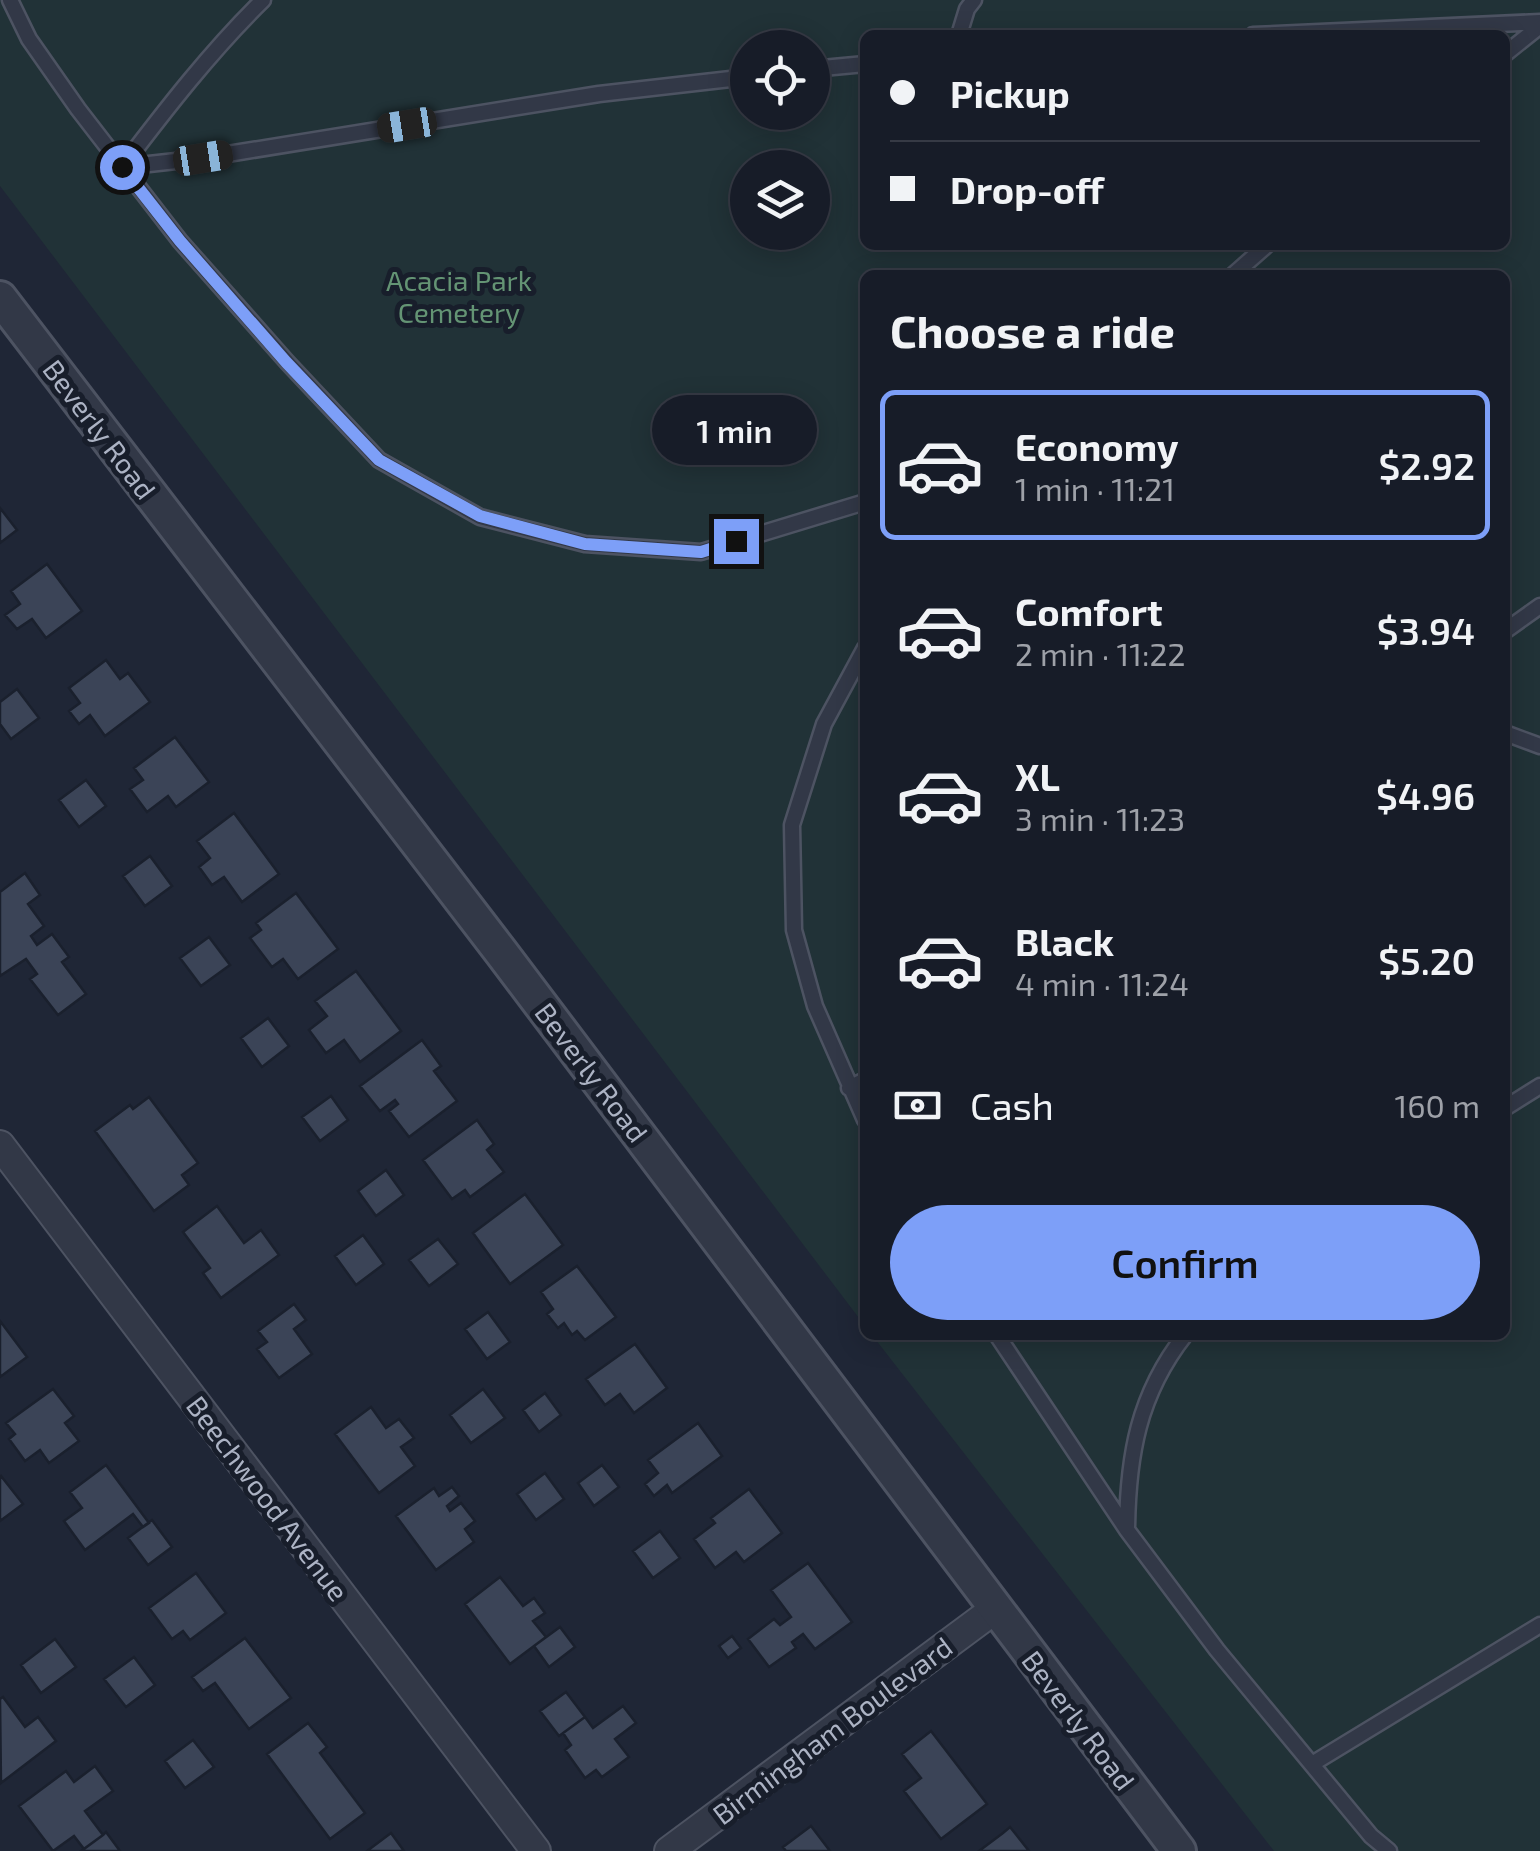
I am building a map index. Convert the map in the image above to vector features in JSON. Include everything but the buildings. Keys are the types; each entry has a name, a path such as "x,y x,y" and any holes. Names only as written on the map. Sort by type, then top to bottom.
{"street":[{"name":"Beverly Road","path":"0,298 501,952 1179,1851"},
{"name":"Beechwood Avenue","path":"0,1146 536,1851"},
{"name":"Birmingham Boulevard","path":"669,1851 995,1609"}],"lane":[{"path":"10,0 29,40 180,241 379,460 480,516 585,544 701,552 860,504"},
{"path":"122,167 167,107 263,0"},
{"path":"961,30 974,0"},
{"path":"1383,30 1540,24"},
{"path":"1510,50 1540,24"},
{"path":"830,67 860,64"},
{"path":"122,167 203,158 599,94 730,79"},
{"path":"1238,270 1262,250"},
{"path":"1510,627 1540,606"},
{"path":"860,657 824,724 792,825 794,930 815,1006 860,1111"},
{"path":"1510,735 1540,746"},
{"path":"848,1088 860,1082"},
{"path":"1510,1105 1540,1086"},
{"path":"1000,1340 1128,1530 1217,1650 1371,1836 1389,1851"},
{"path":"1128,1530 1128,1474 1141,1413 1181,1340"},
{"path":"1312,1764 1540,1625"}],"green space":[{"name":"Acacia Park Cemetery","path":"0,0 1540,0 1540,1851 1274,1851 876,1340 1510,1340 1510,270 860,270 860,1319 0,186"}],"route":[{"path":"122,167 180,241 286,362 379,460 480,516 585,544 701,552 736,541"}]}
